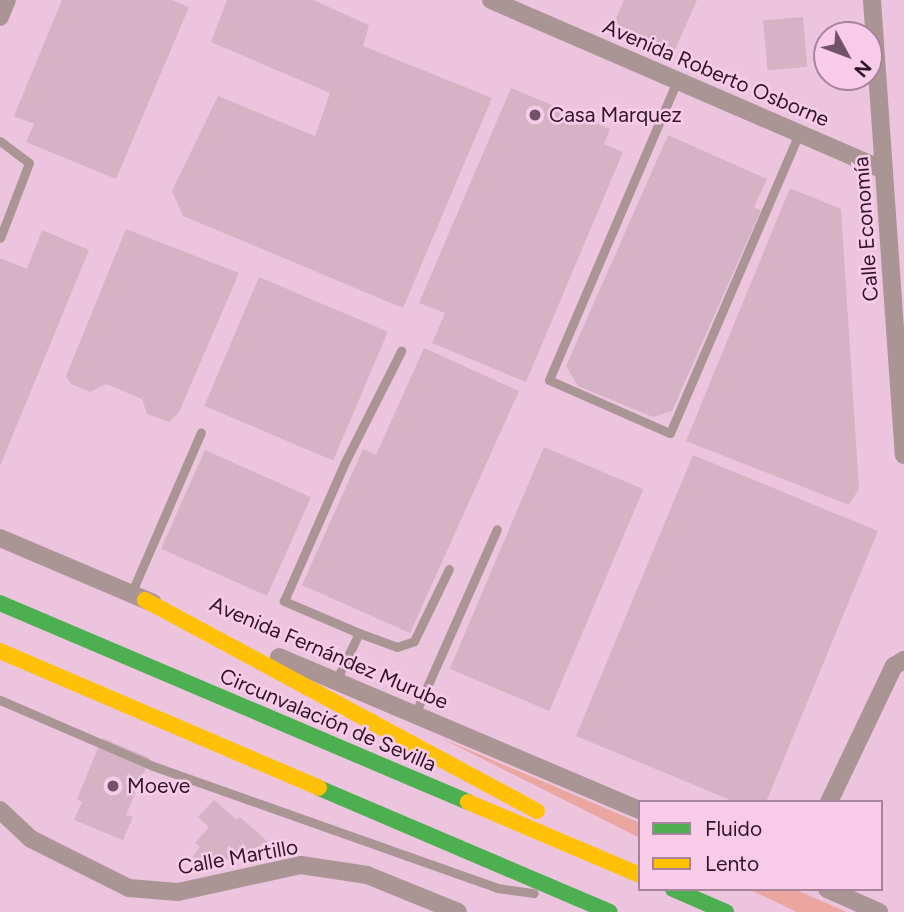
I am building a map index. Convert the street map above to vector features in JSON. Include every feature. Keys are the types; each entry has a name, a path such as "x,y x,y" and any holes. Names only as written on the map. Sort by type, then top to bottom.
{"highway":[{"path":"138,597 638,866"},
{"name":"Circunvalación de Sevilla","path":"0,603 638,874"},
{"path":"0,651 611,912"},
{"path":"678,891 718,909"},
{"path":"685,891 718,909"}],"street":[{"path":"0,17 7,0"},
{"name":"Avenida Roberto Osborne","path":"491,0 884,170"},
{"name":"Calle Economía","path":"873,0 904,455"},
{"name":"Avenida Fernández Murube","path":"0,538 638,809"},
{"path":"830,800 901,665"},
{"name":"Calle Martillo","path":"0,810 31,839 128,888 177,892 301,865 367,875 458,912"},
{"path":"832,891 879,912"}],"lane":[{"path":"677,81 549,380 670,433 799,134"},
{"path":"0,141 29,163 0,238"},
{"path":"401,351 344,464 285,601 397,647 414,641 449,569"},
{"path":"138,597 201,432"},
{"path":"415,714 497,529"},
{"path":"336,681 359,633"},
{"path":"0,700 153,766 497,888 586,901"}],"shaded area":[{"path":"441,738 638,822 638,837"},
{"path":"752,891 799,891 847,912 797,912"}],"building":[{"path":"62,0 172,0 189,7 116,179 26,142 34,124 14,116"},
{"path":"227,0 313,0 369,25 363,46 492,98 403,308 183,216 172,191 218,96 315,136 330,93 211,42"},
{"path":"624,0 697,0 675,50 614,23"},
{"path":"803,17 807,67 768,70 763,20"},
{"path":"511,88 610,129 604,144 623,152 526,382 432,343 445,313 419,303"},
{"path":"668,135 767,179 754,207 761,210 672,411 653,417 578,386 566,366"},
{"path":"790,188 841,209 859,489 849,505 686,441"},
{"path":"126,229 239,273 179,412 169,422 147,414 142,399 106,384 90,392 71,384 66,376"},
{"path":"42,230 89,250 0,466 0,258 27,269"},
{"path":"259,277 388,332 333,461 204,406"},
{"path":"424,348 519,391 410,633 302,585 363,449 376,455"},
{"path":"544,447 643,489 549,711 450,669"},
{"path":"205,450 311,497 267,596 161,549"},
{"path":"693,455 878,531 767,800 730,800 576,736"},
{"path":"102,738 150,758 126,815 133,817 123,840 74,820 82,802 77,799"},
{"path":"214,800 237,820 240,817 268,842 217,864 192,857 200,847 195,843 209,827 198,817"}],"traffic: fast":[{"path":"0,603 468,802"},
{"path":"319,788 610,912"},
{"path":"678,891 726,912"}],"traffic: slow":[{"path":"145,600 537,811"},
{"path":"0,651 319,788"},
{"path":"468,802 638,874"}],"place":[{"name":"Casa Marquez","path":"535,115"},
{"name":"Moeve","path":"113,786"}]}
